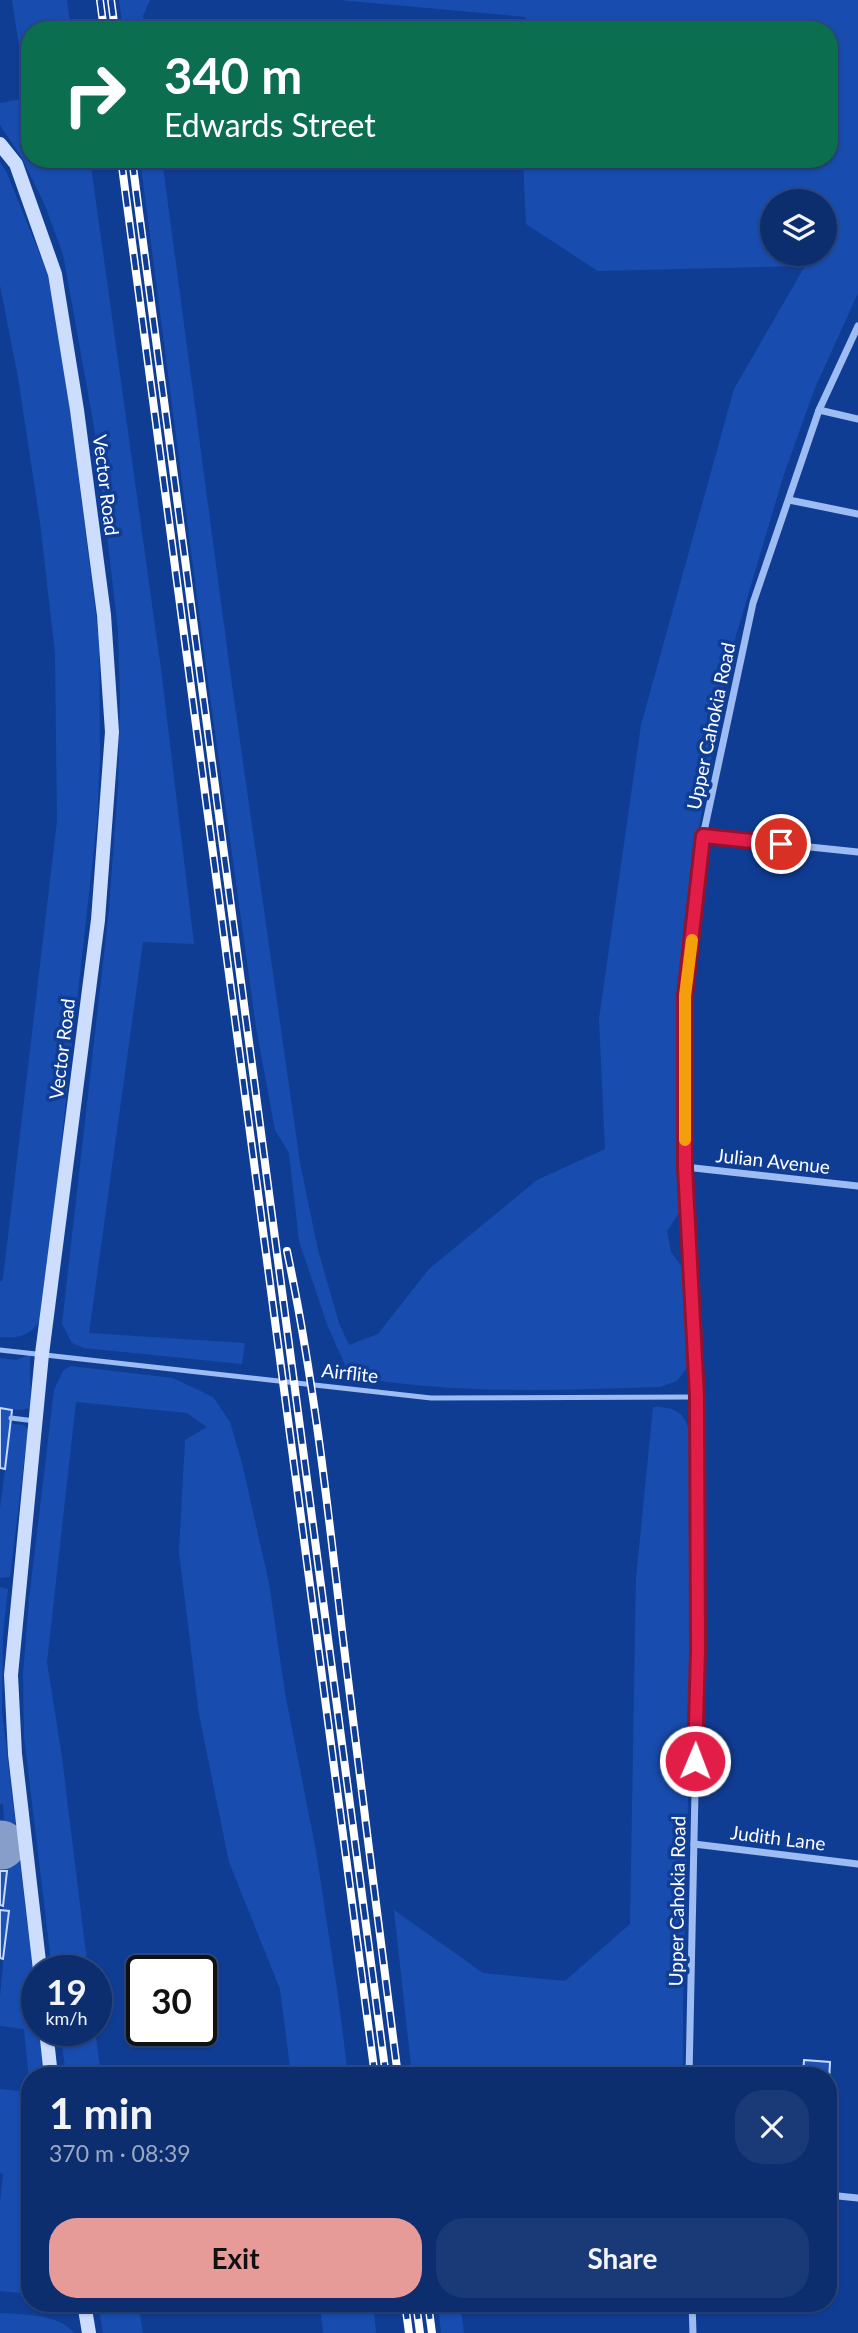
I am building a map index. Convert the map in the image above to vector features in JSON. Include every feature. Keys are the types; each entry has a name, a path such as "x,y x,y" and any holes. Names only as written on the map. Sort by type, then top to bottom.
{"street":[{"name":"Vector Road","path":"0,144 16,164 55,274 77,410 104,615 112,732 98,920 41,1354 10,1675 15,1754 38,1955"},
{"name":"Upper Cahokia Road","path":"689,2067 698,1650 697,1397 685,1167 685,996 703,836 753,603 819,410 858,326"},
{"path":"819,410 858,419"},
{"path":"789,500 858,514"},
{"path":"703,836 858,852"},
{"name":"Julian Avenue","path":"685,1167 858,1186"},
{"name":"Judith Lane","path":"694,1844 858,1864"},
{"path":"48,2046 50,2067"},
{"path":"837,2195 858,2198"},
{"path":"85,2312 89,2333"},
{"path":"693,2312 694,2333"}],"lane":[{"name":"Airflite","path":"0,1350 431,1398 697,1397"},
{"path":"11,1418 35,1421"}],"shaded area":[{"path":"12,0 67,0 70,21 21,21 21,59"},
{"path":"119,0 150,0 143,21 122,21"},
{"path":"339,0 858,0 858,293 815,388 784,474 729,659 693,861 679,1001 679,1213 667,1231 671,1252 685,1271 688,1366 677,1381 660,1387 466,1389 350,1376 328,1327 299,1241 289,1153 275,1130 256,1027 141,168 163,168 232,685 300,1163 318,1250 339,1323 349,1345 378,1334 429,1269 537,1180 605,1149 599,1019 641,725 734,389 805,266 598,271 526,224 523,168 838,168 838,21 526,21 526,17"},
{"path":"21,99 21,156 0,125 0,103"},
{"path":"0,162 47,272 61,340 99,639 100,756 97,821 42,1317 29,1332 7,1337 0,1337 0,1282 3,1279 57,821 55,653 40,522 18,377 0,285"},
{"path":"27,168 91,168 161,669 194,944 143,942 89,1333 245,1343 242,1364 84,1348 72,1343 62,1324 109,910 118,785 120,702 118,630 95,432 63,254 44,203"},
{"path":"31,1354 30,1408 0,1408 0,1358 16,1360"},
{"path":"70,1366 173,1378 213,1397 230,1422 269,1583 285,1693 316,1851 347,2067 290,2067 280,1989 229,1862 199,1714 179,1552 185,1440 207,1427 187,1413 76,1402 47,1662 62,1758 86,1955 50,1955 24,1736 23,1674 54,1390 63,1371"},
{"path":"653,1407 663,1407 682,1415 688,1427 691,1445 691,1674 683,2067 411,2067 394,1910 483,1973 565,1981 630,1924 636,1579"},
{"path":"11,1424 24,1425 28,1429 10,1577 0,1578 0,1508"},
{"path":"0,1587 8,1589 3,1635 2,1711 31,1955 21,1955 21,2029 0,2026 8,1912 3,1910 7,1871 3,1804 0,1804"},
{"path":"26,2046 42,2046 44,2067 28,2067"},
{"path":"62,2046 97,2046 100,2067 65,2067"},
{"path":"0,2089 21,2091 21,2293 0,2291 0,2202 3,2174 0,2173"},
{"path":"100,2312 140,2312 143,2333 103,2333"},
{"path":"321,2312 374,2312 376,2333 323,2333"},
{"path":"439,2312 461,2312 464,2333 441,2333"},
{"path":"0,2313 50,2318 67,2326 74,2333 0,2333"}],"building":[{"path":"0,1408 12,1410 5,1469 0,1468"},
{"path":"0,1871 7,1871 3,1906 0,1905"},
{"path":"0,1910 9,1911 3,1959 0,1958"},
{"path":"804,2060 830,2062 830,2067 804,2067"}],"railway":[{"path":"100,0 103,21"},
{"path":"111,0 114,21"},
{"path":"122,168 374,2067"},
{"path":"133,168 385,2067"},
{"path":"287,1251 320,1444 397,2067"},
{"path":"406,2312 409,2333"},
{"path":"417,2312 420,2333"},
{"path":"429,2312 432,2333"}],"slow traffic":[{"path":"685,1140 685,996 692,940"}],"route":[{"path":"695,1761 698,1650 697,1397 685,1167 685,996 703,836 781,844"}]}
